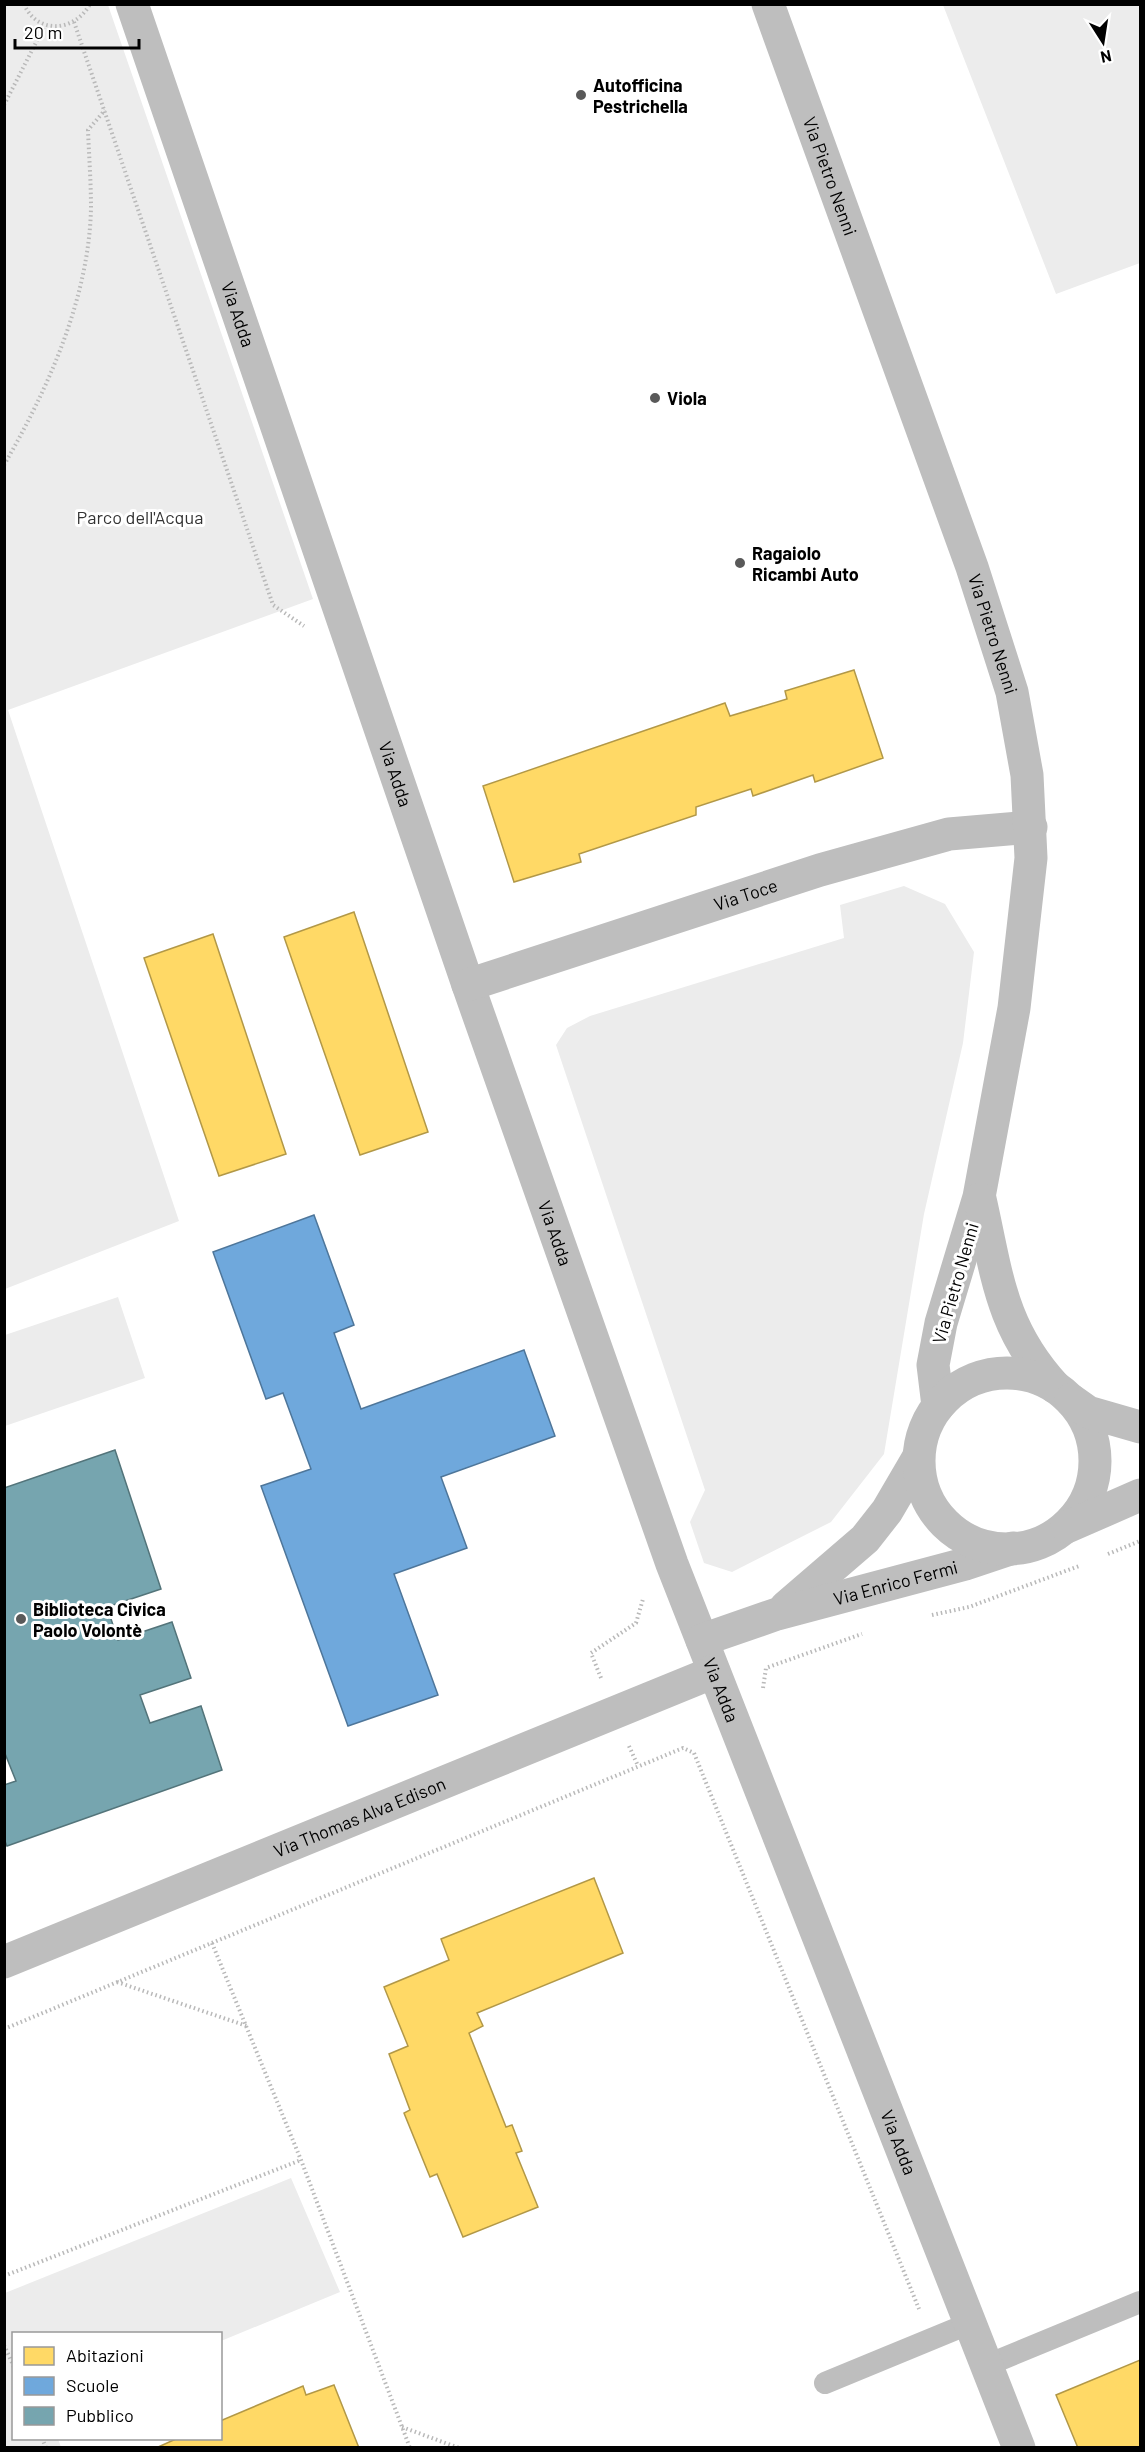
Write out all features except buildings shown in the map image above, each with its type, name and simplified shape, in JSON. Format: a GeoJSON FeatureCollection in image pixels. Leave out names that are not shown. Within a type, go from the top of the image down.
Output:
{"type":"FeatureCollection","features":[{"type":"Feature","properties":{"kind":"street","name":"Via Adda"},"geometry":{"type":"LineString","coordinates":[[132,4],[468,985],[672,1564],[1018,2448]]}},
{"type":"Feature","properties":{"kind":"street","name":"Via Pietro Nenni"},"geometry":{"type":"LineString","coordinates":[[768,4],[972,567],[1012,692],[1024,751],[1031,827],[1028,896],[1015,997],[979,1197],[941,1323],[933,1365],[938,1406]]}},
{"type":"Feature","properties":{"kind":"street","name":"Via Pietro Nenni"},"geometry":{"type":"LineString","coordinates":[[782,4],[803,96]]}},
{"type":"Feature","properties":{"kind":"street","name":"Via Toce"},"geometry":{"type":"LineString","coordinates":[[468,985],[820,870],[949,834],[1031,827]]}},
{"type":"Feature","properties":{"kind":"street","name":"Via Pietro Nenni"},"geometry":{"type":"LineString","coordinates":[[979,1197],[1005,1311],[1028,1354],[1064,1394]]}},
{"type":"Feature","properties":{"kind":"street"},"geometry":{"type":"LineString","coordinates":[[1064,1394],[1090,1431],[1095,1467],[1085,1501],[1062,1528],[1047,1539],[1013,1548],[992,1547],[972,1541],[954,1531],[939,1517],[927,1499],[920,1479],[918,1458],[924,1431],[938,1406],[953,1391],[972,1380],[993,1374],[1014,1373],[1036,1377],[1064,1394],[1100,1417],[1140,1427]]}},
{"type":"Feature","properties":{"kind":"street","name":"Via Enrico Fermi"},"geometry":{"type":"LineString","coordinates":[[777,1614],[833,1569],[865,1539],[886,1512],[918,1458]]}},
{"type":"Feature","properties":{"kind":"street"},"geometry":{"type":"LineString","coordinates":[[1062,1528],[1140,1496]]}},
{"type":"Feature","properties":{"kind":"street","name":"Via Enrico Fermi"},"geometry":{"type":"LineString","coordinates":[[702,1640],[777,1614],[965,1564],[1013,1548]]}},
{"type":"Feature","properties":{"kind":"street","name":"Via Thomas Alva Edison"},"geometry":{"type":"LineString","coordinates":[[4,1962],[714,1672]]}},
{"type":"Feature","properties":{"kind":"lane"},"geometry":{"type":"LineString","coordinates":[[985,2366],[1140,2302]]}},
{"type":"Feature","properties":{"kind":"lane"},"geometry":{"type":"LineString","coordinates":[[825,2382],[931,2337],[969,2324]]}},
{"type":"Feature","properties":{"kind":"path"},"geometry":{"type":"LineString","coordinates":[[24,4],[34,20],[55,27],[74,22],[84,15],[90,4]]}},
{"type":"Feature","properties":{"kind":"path"},"geometry":{"type":"LineString","coordinates":[[74,22],[273,605]]}},
{"type":"Feature","properties":{"kind":"path"},"geometry":{"type":"LineString","coordinates":[[4,105],[45,25]]}},
{"type":"Feature","properties":{"kind":"path"},"geometry":{"type":"LineString","coordinates":[[4,465],[30,422],[69,324],[84,265],[91,210],[88,130],[105,110]]}},
{"type":"Feature","properties":{"kind":"path"},"geometry":{"type":"LineString","coordinates":[[1100,1557],[1140,1541]]}},
{"type":"Feature","properties":{"kind":"path"},"geometry":{"type":"LineString","coordinates":[[924,1616],[969,1607],[1089,1562]]}},
{"type":"Feature","properties":{"kind":"path"},"geometry":{"type":"LineString","coordinates":[[694,1753],[758,1728],[766,1668],[863,1634]]}},
{"type":"Feature","properties":{"kind":"path"},"geometry":{"type":"LineString","coordinates":[[4,2029],[683,1748],[694,1753],[931,2337]]}},
{"type":"Feature","properties":{"kind":"path"},"geometry":{"type":"LineString","coordinates":[[212,1943],[301,2160],[410,2448]]}},
{"type":"Feature","properties":{"kind":"path"},"geometry":{"type":"LineString","coordinates":[[117,1982],[247,2026]]}},
{"type":"Feature","properties":{"kind":"path"},"geometry":{"type":"LineString","coordinates":[[4,2276],[301,2160]]}},
{"type":"Feature","properties":{"kind":"path"},"geometry":{"type":"LineString","coordinates":[[4,2345],[12,2363]]}},
{"type":"Feature","properties":{"kind":"path"},"geometry":{"type":"LineString","coordinates":[[402,2427],[459,2448]]}},
{"type":"Feature","properties":{"kind":"green space","name":"Parco dell'Acqua"},"geometry":{"type":"Polygon","coordinates":[[[5,4],[108,5],[313,599],[8,710],[179,1221],[5,1289],[5,4]]]}},
{"type":"Feature","properties":{"kind":"green space"},"geometry":{"type":"Polygon","coordinates":[[[943,5],[1140,5],[1140,263],[1056,294],[943,5]]]}},
{"type":"Feature","properties":{"kind":"green space"},"geometry":{"type":"Polygon","coordinates":[[[904,886],[945,904],[974,952],[963,1043],[924,1214],[884,1454],[831,1522],[732,1572],[704,1563],[690,1522],[705,1490],[556,1045],[567,1028],[590,1016],[844,938],[840,905],[904,886]]]}},
{"type":"Feature","properties":{"kind":"green space"},"geometry":{"type":"Polygon","coordinates":[[[118,1297],[145,1378],[5,1426],[5,1335],[118,1297]]]}},
{"type":"Feature","properties":{"kind":"green space"},"geometry":{"type":"Polygon","coordinates":[[[291,2178],[340,2292],[222,2341],[222,2332],[12,2332],[12,2440],[58,2440],[61,2447],[5,2447],[5,2293],[291,2178]]]}},
{"type":"Feature","properties":{"kind":"place","name":"Autofficina Pestrichella"},"geometry":{"type":"Point","coordinates":[581,95]}},
{"type":"Feature","properties":{"kind":"place","name":"Viola"},"geometry":{"type":"Point","coordinates":[655,398]}},
{"type":"Feature","properties":{"kind":"place","name":"Ragaiolo Ricambi Auto"},"geometry":{"type":"Point","coordinates":[740,563]}},
{"type":"Feature","properties":{"kind":"place","name":"Biblioteca Civica Paolo Volontè"},"geometry":{"type":"Point","coordinates":[21,1619]}}]}
